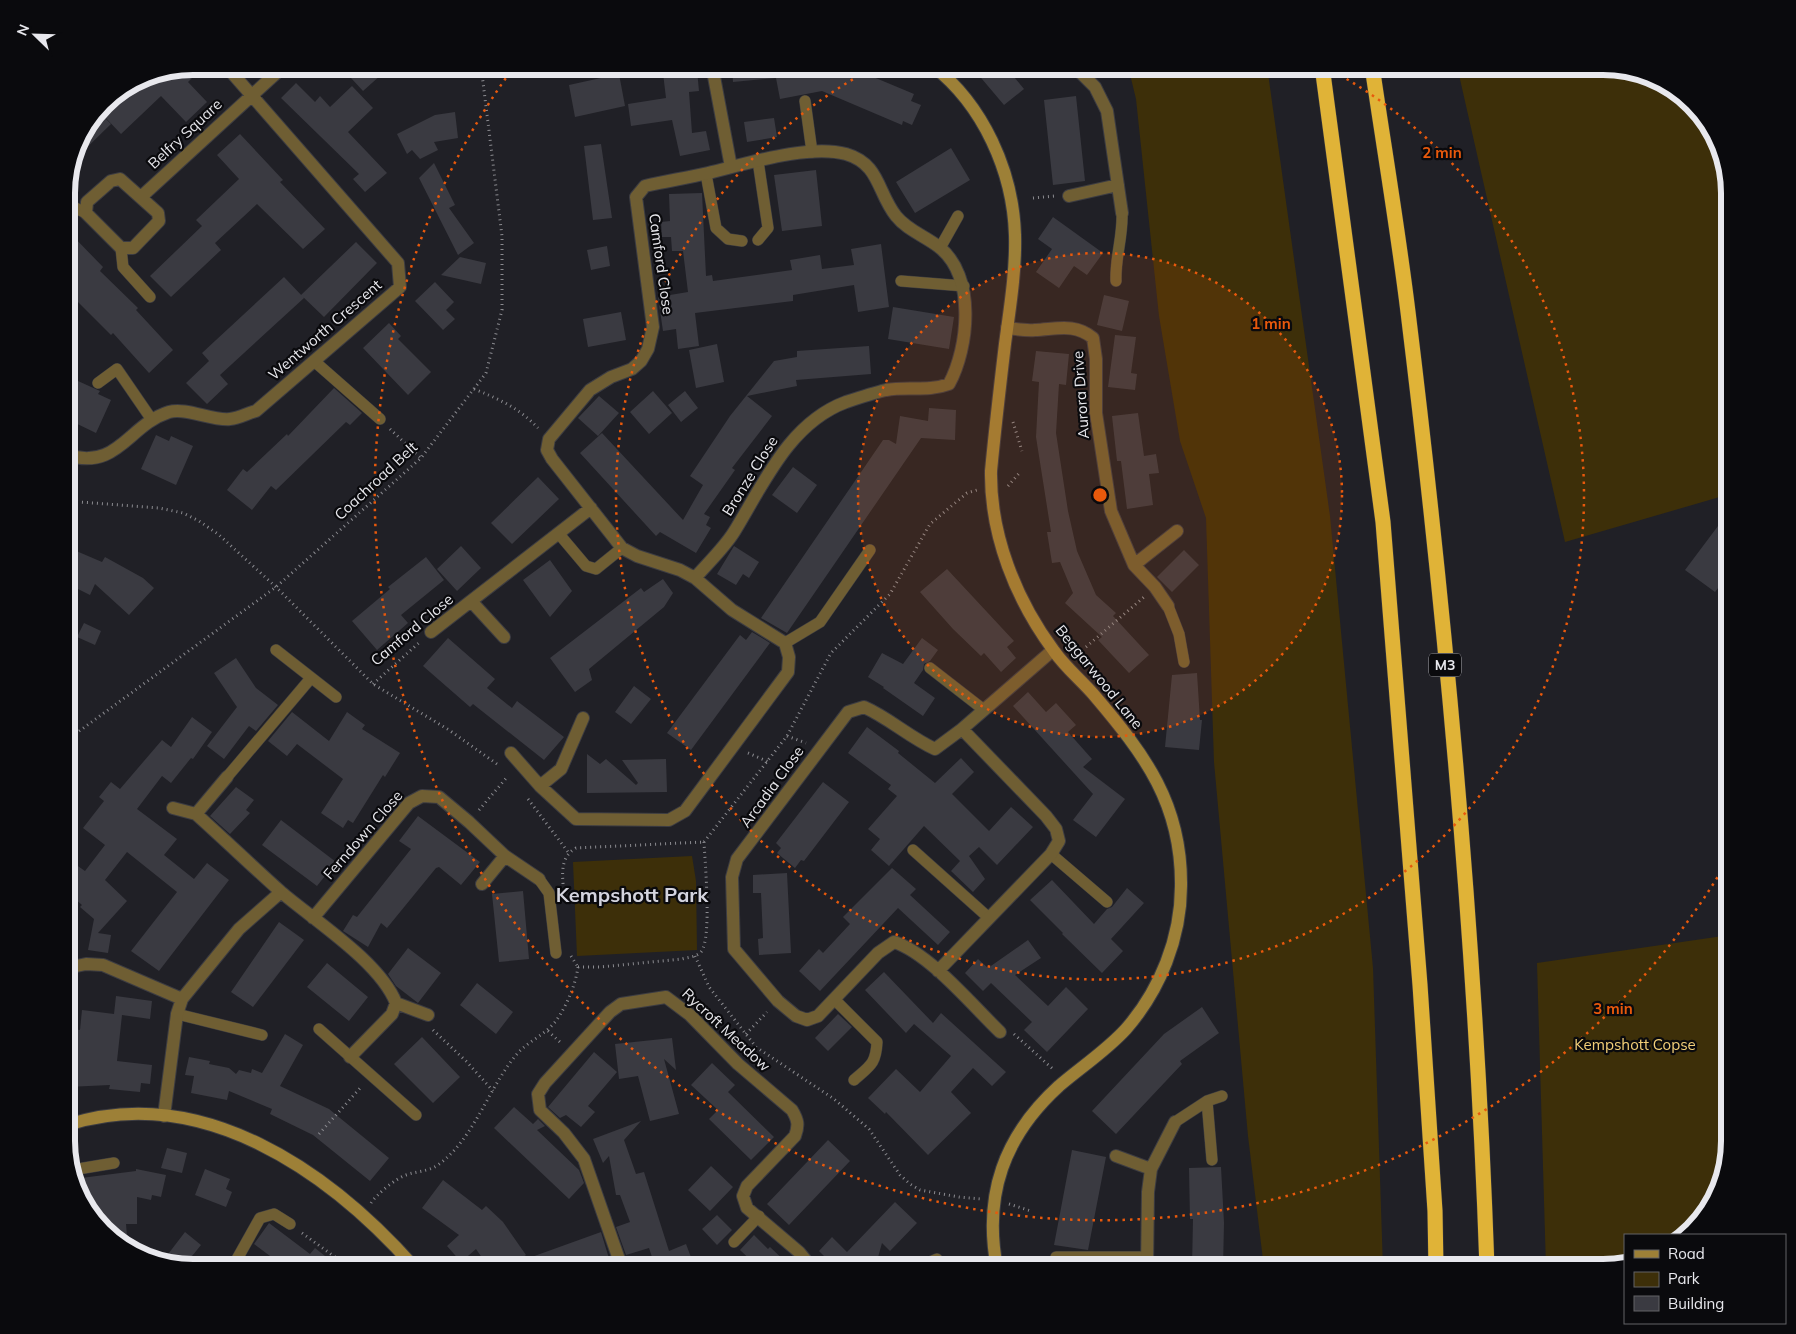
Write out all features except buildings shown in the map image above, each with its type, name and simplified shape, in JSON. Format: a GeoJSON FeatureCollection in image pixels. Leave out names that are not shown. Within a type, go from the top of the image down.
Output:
{"type":"FeatureCollection","features":[{"type":"Feature","properties":{"kind":"highway"},"geometry":{"type":"LineString","coordinates":[[1323,75],[1383,522],[1420,985],[1435,1211],[1436,1259]]}},
{"type":"Feature","properties":{"kind":"highway","name":"M3"},"geometry":{"type":"LineString","coordinates":[[1373,75],[1408,311],[1459,796],[1481,1088],[1487,1259]]}},
{"type":"Feature","properties":{"kind":"street","name":"Wentworth Crescent"},"geometry":{"type":"LineString","coordinates":[[75,458],[99,458],[116,450],[152,420],[170,412],[230,419],[256,411],[400,287],[398,263],[234,75]]}},
{"type":"Feature","properties":{"kind":"street","name":"Belfry Square"},"geometry":{"type":"LineString","coordinates":[[141,197],[274,75]]}},
{"type":"Feature","properties":{"kind":"street"},"geometry":{"type":"LineString","coordinates":[[714,75],[731,167]]}},
{"type":"Feature","properties":{"kind":"street","name":"Beggarwood Lane"},"geometry":{"type":"LineString","coordinates":[[943,75],[956,87],[984,126],[1003,169],[1013,211],[1015,263],[991,472],[993,508],[997,533],[1012,578],[1026,607],[1053,650],[1094,694],[1136,747],[1162,789],[1170,806],[1181,866],[1180,908],[1176,930],[1162,973],[1151,996],[1136,1017],[1106,1048],[1047,1098],[1010,1148],[1002,1168],[994,1199],[992,1236],[996,1259]]}},
{"type":"Feature","properties":{"kind":"street"},"geometry":{"type":"LineString","coordinates":[[1083,75],[1095,86],[1107,111],[1122,213]]}},
{"type":"Feature","properties":{"kind":"street","name":"Bronze Close"},"geometry":{"type":"LineString","coordinates":[[695,578],[733,533],[754,495],[793,439],[817,419],[844,403],[886,390],[935,389],[949,384],[958,367],[966,303],[964,286],[952,262],[940,248],[916,233],[897,217],[884,200],[876,175],[865,163],[846,154],[812,152],[758,160],[731,167]]}},
{"type":"Feature","properties":{"kind":"street","name":"Camford Close"},"geometry":{"type":"LineString","coordinates":[[549,439],[590,390],[611,377],[632,369],[641,361],[648,349],[653,327],[636,197],[645,186],[731,167]]}},
{"type":"Feature","properties":{"kind":"street"},"geometry":{"type":"LineString","coordinates":[[120,179],[158,214],[159,221],[133,248],[121,248],[86,213],[87,202],[111,181],[120,179]]}},
{"type":"Feature","properties":{"kind":"street"},"geometry":{"type":"LineString","coordinates":[[1070,196],[1118,185]]}},
{"type":"Feature","properties":{"kind":"street","name":"Aurora Drive"},"geometry":{"type":"LineString","coordinates":[[1007,328],[1032,330],[1072,327],[1084,331],[1093,338],[1096,359],[1096,413],[1111,511],[1134,565],[1155,587],[1168,606]]}},
{"type":"Feature","properties":{"kind":"street"},"geometry":{"type":"LineString","coordinates":[[511,753],[540,786],[576,819],[669,820],[685,811],[731,746],[788,672],[789,657],[785,643],[732,610],[695,578],[680,570],[637,556],[622,548],[552,459],[547,450],[549,439]]}},
{"type":"Feature","properties":{"kind":"street","name":"Camford Close"},"geometry":{"type":"LineString","coordinates":[[430,632],[591,508]]}},
{"type":"Feature","properties":{"kind":"street"},"geometry":{"type":"LineString","coordinates":[[1134,565],[1177,531]]}},
{"type":"Feature","properties":{"kind":"street","name":"Camford Close"},"geometry":{"type":"LineString","coordinates":[[471,601],[504,637]]}},
{"type":"Feature","properties":{"kind":"street","name":"Arcadia Close"},"geometry":{"type":"LineString","coordinates":[[1000,1032],[915,951],[894,942],[878,953],[818,1016],[808,1020],[796,1016],[778,1001],[734,949],[732,877],[737,859],[848,712],[864,707],[886,718],[917,741],[935,749],[962,729],[1053,650]]}},
{"type":"Feature","properties":{"kind":"street"},"geometry":{"type":"LineString","coordinates":[[540,786],[560,769],[583,718]]}},
{"type":"Feature","properties":{"kind":"street"},"geometry":{"type":"LineString","coordinates":[[938,971],[1051,854],[1059,841],[1056,829],[1046,816],[962,729]]}},
{"type":"Feature","properties":{"kind":"street"},"geometry":{"type":"LineString","coordinates":[[196,814],[227,777]]}},
{"type":"Feature","properties":{"kind":"street","name":"Ferndown Close"},"geometry":{"type":"LineString","coordinates":[[313,918],[409,803],[422,796],[439,797],[505,856],[539,879]]}},
{"type":"Feature","properties":{"kind":"street"},"geometry":{"type":"LineString","coordinates":[[173,808],[196,814],[281,892],[363,959],[392,993],[396,1003],[392,1014],[350,1057]]}},
{"type":"Feature","properties":{"kind":"street"},"geometry":{"type":"LineString","coordinates":[[482,884],[505,856]]}},
{"type":"Feature","properties":{"kind":"street"},"geometry":{"type":"LineString","coordinates":[[164,1116],[177,1014],[182,999],[239,929],[281,892]]}},
{"type":"Feature","properties":{"kind":"street"},"geometry":{"type":"LineString","coordinates":[[75,966],[86,964],[103,965],[182,999]]}},
{"type":"Feature","properties":{"kind":"street","name":"Rycroft Meadow"},"geometry":{"type":"LineString","coordinates":[[619,1259],[584,1158],[564,1133],[540,1110],[538,1094],[545,1083],[610,1012],[621,1004],[666,997],[676,1003],[711,1034],[738,1064],[792,1110],[799,1126],[795,1136],[746,1186],[743,1196],[747,1208],[759,1216],[805,1259]]}},
{"type":"Feature","properties":{"kind":"street"},"geometry":{"type":"LineString","coordinates":[[396,1003],[428,1015]]}},
{"type":"Feature","properties":{"kind":"street"},"geometry":{"type":"LineString","coordinates":[[75,1123],[118,1115],[164,1116],[224,1128],[261,1143],[285,1156],[362,1215],[406,1259]]}},
{"type":"Feature","properties":{"kind":"street"},"geometry":{"type":"LineString","coordinates":[[1146,1259],[1148,1192],[1151,1169],[1175,1122]]}},
{"type":"Feature","properties":{"kind":"street"},"geometry":{"type":"LineString","coordinates":[[1116,1156],[1151,1169]]}},
{"type":"Feature","properties":{"kind":"lane"},"geometry":{"type":"LineString","coordinates":[[805,101],[812,152]]}},
{"type":"Feature","properties":{"kind":"lane"},"geometry":{"type":"LineString","coordinates":[[758,160],[768,228],[758,240]]}},
{"type":"Feature","properties":{"kind":"lane"},"geometry":{"type":"LineString","coordinates":[[706,174],[716,228],[728,239],[742,241]]}},
{"type":"Feature","properties":{"kind":"lane"},"geometry":{"type":"LineString","coordinates":[[75,208],[86,213]]}},
{"type":"Feature","properties":{"kind":"lane"},"geometry":{"type":"LineString","coordinates":[[1116,281],[1115,259],[1121,248],[1123,233],[1122,213]]}},
{"type":"Feature","properties":{"kind":"lane"},"geometry":{"type":"LineString","coordinates":[[940,248],[958,216]]}},
{"type":"Feature","properties":{"kind":"lane"},"geometry":{"type":"LineString","coordinates":[[121,248],[123,267],[150,297]]}},
{"type":"Feature","properties":{"kind":"lane"},"geometry":{"type":"LineString","coordinates":[[901,281],[964,286]]}},
{"type":"Feature","properties":{"kind":"lane"},"geometry":{"type":"LineString","coordinates":[[314,361],[380,419]]}},
{"type":"Feature","properties":{"kind":"lane"},"geometry":{"type":"LineString","coordinates":[[98,383],[117,369],[152,420]]}},
{"type":"Feature","properties":{"kind":"lane"},"geometry":{"type":"LineString","coordinates":[[559,534],[586,566],[591,569],[596,569],[622,548]]}},
{"type":"Feature","properties":{"kind":"lane"},"geometry":{"type":"LineString","coordinates":[[785,643],[820,622],[870,550]]}},
{"type":"Feature","properties":{"kind":"lane"},"geometry":{"type":"LineString","coordinates":[[1168,606],[1179,634],[1184,662]]}},
{"type":"Feature","properties":{"kind":"lane"},"geometry":{"type":"LineString","coordinates":[[276,650],[336,697]]}},
{"type":"Feature","properties":{"kind":"lane"},"geometry":{"type":"LineString","coordinates":[[930,668],[984,710]]}},
{"type":"Feature","properties":{"kind":"lane"},"geometry":{"type":"LineString","coordinates":[[227,777],[311,678]]}},
{"type":"Feature","properties":{"kind":"lane"},"geometry":{"type":"LineString","coordinates":[[913,850],[989,918]]}},
{"type":"Feature","properties":{"kind":"lane"},"geometry":{"type":"LineString","coordinates":[[1051,854],[1106,902]]}},
{"type":"Feature","properties":{"kind":"lane"},"geometry":{"type":"LineString","coordinates":[[539,879],[549,893],[556,952]]}},
{"type":"Feature","properties":{"kind":"lane"},"geometry":{"type":"LineString","coordinates":[[835,1000],[877,1042],[876,1056],[872,1064],[854,1080]]}},
{"type":"Feature","properties":{"kind":"lane"},"geometry":{"type":"LineString","coordinates":[[177,1014],[262,1034]]}},
{"type":"Feature","properties":{"kind":"lane"},"geometry":{"type":"LineString","coordinates":[[319,1029],[416,1115]]}},
{"type":"Feature","properties":{"kind":"lane"},"geometry":{"type":"LineString","coordinates":[[1175,1122],[1207,1101],[1222,1096]]}},
{"type":"Feature","properties":{"kind":"lane"},"geometry":{"type":"LineString","coordinates":[[1207,1101],[1212,1160]]}},
{"type":"Feature","properties":{"kind":"lane"},"geometry":{"type":"LineString","coordinates":[[78,1169],[114,1162]]}},
{"type":"Feature","properties":{"kind":"lane"},"geometry":{"type":"LineString","coordinates":[[237,1259],[260,1218],[274,1214],[290,1224]]}},
{"type":"Feature","properties":{"kind":"lane"},"geometry":{"type":"LineString","coordinates":[[734,1242],[759,1216]]}},
{"type":"Feature","properties":{"kind":"lane"},"geometry":{"type":"LineString","coordinates":[[1056,1258],[1078,1259]]}},
{"type":"Feature","properties":{"kind":"path","name":"Coachroad Belt"},"geometry":{"type":"LineString","coordinates":[[75,733],[276,587],[421,458],[486,373],[502,310],[502,236],[482,75]]}},
{"type":"Feature","properties":{"kind":"path"},"geometry":{"type":"LineString","coordinates":[[473,389],[503,400],[523,412],[549,439]]}},
{"type":"Feature","properties":{"kind":"path"},"geometry":{"type":"LineString","coordinates":[[380,419],[421,458]]}},
{"type":"Feature","properties":{"kind":"path"},"geometry":{"type":"LineString","coordinates":[[1009,486],[1021,471]]}},
{"type":"Feature","properties":{"kind":"path"},"geometry":{"type":"LineString","coordinates":[[375,1198],[405,1175],[425,1172],[438,1164],[460,1143],[519,1052],[548,1031],[562,1013],[576,980],[578,967],[600,968],[695,956],[702,951],[707,934],[704,842],[769,762],[787,736],[831,653],[890,594],[930,524],[967,493],[976,490]]}},
{"type":"Feature","properties":{"kind":"path"},"geometry":{"type":"LineString","coordinates":[[75,502],[159,508],[182,513],[218,534],[276,587],[373,684],[449,730],[496,763],[513,782]]}},
{"type":"Feature","properties":{"kind":"path"},"geometry":{"type":"LineString","coordinates":[[1086,647],[1155,587]]}},
{"type":"Feature","properties":{"kind":"path","name":"Camford Close"},"geometry":{"type":"LineString","coordinates":[[373,684],[430,632]]}},
{"type":"Feature","properties":{"kind":"path"},"geometry":{"type":"LineString","coordinates":[[731,746],[769,762]]}},
{"type":"Feature","properties":{"kind":"path"},"geometry":{"type":"LineString","coordinates":[[469,822],[508,776]]}},
{"type":"Feature","properties":{"kind":"path"},"geometry":{"type":"LineString","coordinates":[[523,794],[568,852],[576,848],[704,842]]}},
{"type":"Feature","properties":{"kind":"path"},"geometry":{"type":"LineString","coordinates":[[695,956],[709,987],[756,1047],[834,1099],[869,1130],[900,1175],[910,1184],[920,1190],[960,1197],[980,1198]]}},
{"type":"Feature","properties":{"kind":"path"},"geometry":{"type":"LineString","coordinates":[[746,1034],[778,1001]]}},
{"type":"Feature","properties":{"kind":"path"},"geometry":{"type":"LineString","coordinates":[[428,1015],[426,1024],[467,1062],[493,1091]]}},
{"type":"Feature","properties":{"kind":"path"},"geometry":{"type":"LineString","coordinates":[[1000,1032],[1011,1030],[1054,1071]]}},
{"type":"Feature","properties":{"kind":"path"},"geometry":{"type":"LineString","coordinates":[[319,1134],[370,1076]]}},
{"type":"Feature","properties":{"kind":"path"},"geometry":{"type":"LineString","coordinates":[[290,1224],[339,1259]]}},
{"type":"Feature","properties":{"kind":"green space"},"geometry":{"type":"Polygon","coordinates":[[[1130,75],[1268,75],[1330,516],[1373,968],[1383,1259],[1263,1259],[1248,1136],[1214,762],[1206,518],[1180,441],[1159,316],[1136,99],[1130,75]]]}},
{"type":"Feature","properties":{"kind":"green space"},"geometry":{"type":"Polygon","coordinates":[[[1459,75],[1610,75],[1641,81],[1675,99],[1697,121],[1709,141],[1719,170],[1721,186],[1721,497],[1565,542],[1459,75]]]}},
{"type":"Feature","properties":{"kind":"green space"},"geometry":{"type":"Polygon","coordinates":[[[692,856],[696,881],[697,950],[577,956],[573,862],[692,856]]]}},
{"type":"Feature","properties":{"kind":"green space","name":"Kempshott Copse"},"geometry":{"type":"Polygon","coordinates":[[[1721,936],[1721,1148],[1715,1179],[1697,1213],[1676,1234],[1624,1234],[1624,1257],[1603,1259],[1546,1259],[1537,963],[1721,936]]]}},
{"type":"Feature","properties":{"kind":"district","name":"Kempshott Park"},"geometry":{"type":"Point","coordinates":[632,895]}}]}
